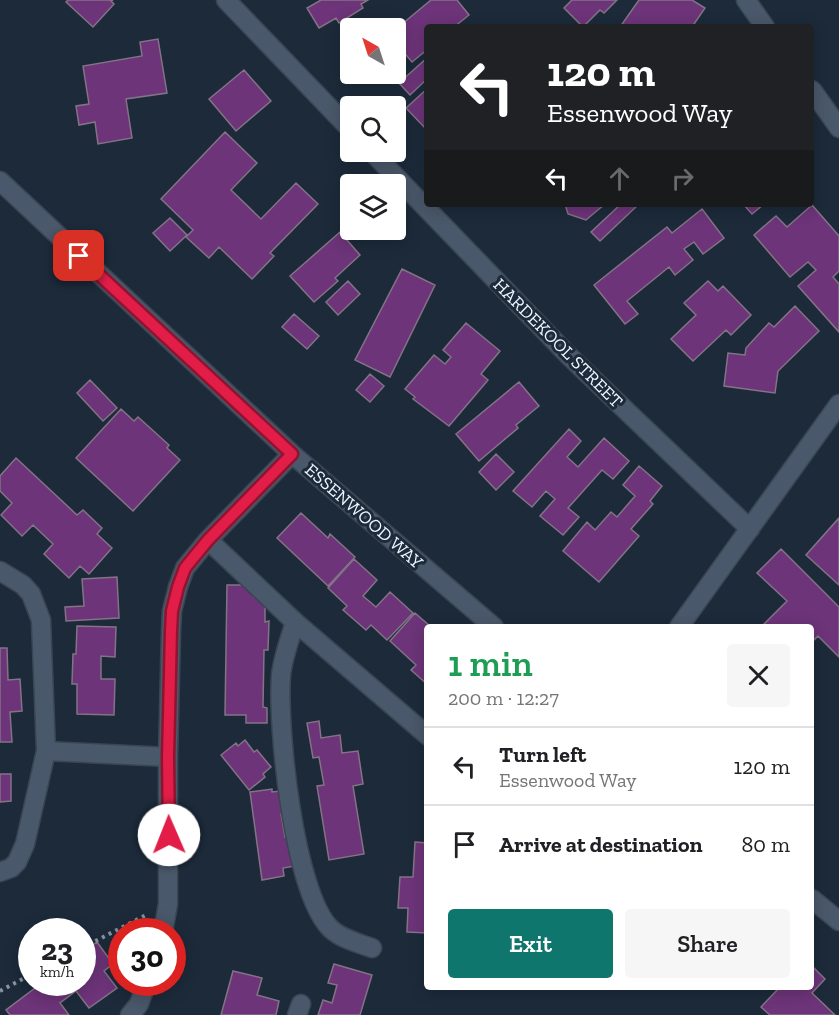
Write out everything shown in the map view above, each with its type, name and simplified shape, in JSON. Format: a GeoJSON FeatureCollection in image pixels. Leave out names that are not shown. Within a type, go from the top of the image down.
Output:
{"type":"FeatureCollection","features":[{"type":"Feature","properties":{"kind":"street"},"geometry":{"type":"LineString","coordinates":[[226,0],[340,119]]}},
{"type":"Feature","properties":{"kind":"street"},"geometry":{"type":"LineString","coordinates":[[746,0],[763,24]]}},
{"type":"Feature","properties":{"kind":"street"},"geometry":{"type":"LineString","coordinates":[[814,93],[839,128]]}},
{"type":"Feature","properties":{"kind":"street","name":"HARDEKOOL STREET"},"geometry":{"type":"LineString","coordinates":[[382,162],[424,206]]}},
{"type":"Feature","properties":{"kind":"street","name":"ESSENWOOD WAY"},"geometry":{"type":"LineString","coordinates":[[0,181],[292,454],[490,624]]}},
{"type":"Feature","properties":{"kind":"street","name":"HARDEKOOL STREET"},"geometry":{"type":"LineString","coordinates":[[425,207],[569,356],[750,529]]}},
{"type":"Feature","properties":{"kind":"street"},"geometry":{"type":"LineString","coordinates":[[681,624],[839,404]]}},
{"type":"Feature","properties":{"kind":"street"},"geometry":{"type":"LineString","coordinates":[[166,918],[168,904],[168,757],[172,611],[178,587],[185,568],[208,540],[292,454]]}},
{"type":"Feature","properties":{"kind":"street"},"geometry":{"type":"LineString","coordinates":[[208,540],[295,622],[424,733]]}},
{"type":"Feature","properties":{"kind":"street"},"geometry":{"type":"LineString","coordinates":[[0,571],[23,585],[31,594],[41,620],[46,751],[25,844],[11,868],[0,872]]}},
{"type":"Feature","properties":{"kind":"street"},"geometry":{"type":"LineString","coordinates":[[295,622],[282,672],[279,711],[284,765],[302,865],[311,898],[331,929],[346,939],[372,948]]}},
{"type":"Feature","properties":{"kind":"street"},"geometry":{"type":"LineString","coordinates":[[46,751],[168,757]]}},
{"type":"Feature","properties":{"kind":"street"},"geometry":{"type":"LineString","coordinates":[[814,901],[839,921]]}},
{"type":"Feature","properties":{"kind":"street"},"geometry":{"type":"LineString","coordinates":[[129,1015],[139,1004],[142,996]]}},
{"type":"Feature","properties":{"kind":"path"},"geometry":{"type":"LineString","coordinates":[[96,941],[168,904]]}},
{"type":"Feature","properties":{"kind":"path"},"geometry":{"type":"LineString","coordinates":[[0,991],[18,981]]}},
{"type":"Feature","properties":{"kind":"building"},"geometry":{"type":"Polygon","coordinates":[[[68,0],[113,0],[111,1],[114,4],[93,27],[66,2],[68,0]]]}},
{"type":"Feature","properties":{"kind":"building"},"geometry":{"type":"Polygon","coordinates":[[[321,0],[368,0],[361,4],[363,8],[347,18],[340,18],[339,23],[336,18],[319,28],[307,8],[321,0]]]}},
{"type":"Feature","properties":{"kind":"building"},"geometry":{"type":"Polygon","coordinates":[[[431,0],[457,0],[469,15],[458,24],[424,24],[424,52],[412,62],[406,55],[406,21],[431,0]]]}},
{"type":"Feature","properties":{"kind":"building"},"geometry":{"type":"Polygon","coordinates":[[[572,0],[617,0],[604,13],[600,10],[586,24],[580,24],[564,8],[572,0]]]}},
{"type":"Feature","properties":{"kind":"building"},"geometry":{"type":"Polygon","coordinates":[[[639,0],[692,0],[705,8],[694,24],[622,24],[639,0]]]}},
{"type":"Feature","properties":{"kind":"building"},"geometry":{"type":"Polygon","coordinates":[[[158,39],[167,93],[126,99],[132,138],[98,144],[95,122],[79,125],[76,106],[89,104],[83,66],[142,56],[140,42],[158,39]]]}},
{"type":"Feature","properties":{"kind":"building"},"geometry":{"type":"Polygon","coordinates":[[[424,61],[424,82],[410,95],[400,84],[406,84],[406,77],[424,61]]]}},
{"type":"Feature","properties":{"kind":"building"},"geometry":{"type":"Polygon","coordinates":[[[244,70],[271,101],[236,131],[209,99],[244,70]]]}},
{"type":"Feature","properties":{"kind":"building"},"geometry":{"type":"Polygon","coordinates":[[[424,92],[424,127],[406,108],[424,92]]]}},
{"type":"Feature","properties":{"kind":"building"},"geometry":{"type":"Polygon","coordinates":[[[225,132],[257,163],[231,190],[261,219],[296,183],[318,204],[270,253],[274,256],[252,279],[219,247],[209,258],[186,237],[193,230],[161,199],[225,132]]]}},
{"type":"Feature","properties":{"kind":"building"},"geometry":{"type":"Polygon","coordinates":[[[566,207],[601,207],[586,220],[568,214],[566,207]]]}},
{"type":"Feature","properties":{"kind":"building"},"geometry":{"type":"Polygon","coordinates":[[[618,207],[636,207],[600,241],[591,232],[618,207]]]}},
{"type":"Feature","properties":{"kind":"building"},"geometry":{"type":"Polygon","coordinates":[[[746,207],[760,207],[752,214],[746,207]]]}},
{"type":"Feature","properties":{"kind":"building"},"geometry":{"type":"Polygon","coordinates":[[[810,207],[814,207],[839,236],[839,271],[833,277],[839,284],[839,332],[798,286],[816,270],[808,262],[790,277],[754,235],[776,216],[787,227],[810,207]]]}},
{"type":"Feature","properties":{"kind":"building"},"geometry":{"type":"Polygon","coordinates":[[[702,209],[724,238],[703,254],[694,242],[684,249],[693,260],[675,275],[669,267],[627,301],[638,314],[625,324],[594,285],[667,227],[672,233],[702,209]]]}},
{"type":"Feature","properties":{"kind":"building"},"geometry":{"type":"Polygon","coordinates":[[[170,218],[187,235],[170,251],[153,233],[170,218]]]}},
{"type":"Feature","properties":{"kind":"building"},"geometry":{"type":"Polygon","coordinates":[[[340,232],[340,240],[347,240],[360,255],[335,278],[338,281],[314,302],[290,276],[340,232]]]}},
{"type":"Feature","properties":{"kind":"building"},"geometry":{"type":"Polygon","coordinates":[[[402,269],[435,285],[390,377],[355,360],[402,269]]]}},
{"type":"Feature","properties":{"kind":"building"},"geometry":{"type":"Polygon","coordinates":[[[348,281],[360,294],[338,315],[326,302],[348,281]]]}},
{"type":"Feature","properties":{"kind":"building"},"geometry":{"type":"Polygon","coordinates":[[[708,281],[718,291],[723,286],[751,315],[731,335],[726,330],[693,361],[671,339],[696,315],[684,303],[708,281]]]}},
{"type":"Feature","properties":{"kind":"building"},"geometry":{"type":"Polygon","coordinates":[[[795,306],[819,331],[778,371],[775,393],[724,386],[728,353],[745,355],[746,348],[769,323],[774,327],[795,306]]]}},
{"type":"Feature","properties":{"kind":"building"},"geometry":{"type":"Polygon","coordinates":[[[294,314],[319,336],[307,349],[282,327],[294,314]]]}},
{"type":"Feature","properties":{"kind":"building"},"geometry":{"type":"Polygon","coordinates":[[[466,323],[500,351],[481,374],[488,380],[449,426],[413,399],[415,397],[405,389],[434,355],[445,364],[451,357],[443,350],[466,323]]]}},
{"type":"Feature","properties":{"kind":"building"},"geometry":{"type":"Polygon","coordinates":[[[370,374],[384,386],[370,402],[356,390],[370,374]]]}},
{"type":"Feature","properties":{"kind":"building"},"geometry":{"type":"Polygon","coordinates":[[[90,380],[117,408],[103,421],[77,393],[90,380]]]}},
{"type":"Feature","properties":{"kind":"building"},"geometry":{"type":"Polygon","coordinates":[[[519,382],[539,406],[516,425],[518,428],[479,461],[456,434],[519,382]]]}},
{"type":"Feature","properties":{"kind":"building"},"geometry":{"type":"Polygon","coordinates":[[[121,409],[134,421],[138,417],[169,445],[167,448],[180,460],[133,511],[76,458],[121,409]]]}},
{"type":"Feature","properties":{"kind":"building"},"geometry":{"type":"Polygon","coordinates":[[[569,429],[581,441],[567,457],[578,467],[604,438],[629,461],[613,479],[602,470],[568,508],[579,517],[563,535],[540,516],[555,499],[546,491],[532,507],[513,491],[569,429]]]}},
{"type":"Feature","properties":{"kind":"building"},"geometry":{"type":"Polygon","coordinates":[[[496,454],[514,472],[496,490],[479,472],[496,454]]]}},
{"type":"Feature","properties":{"kind":"building"},"geometry":{"type":"Polygon","coordinates":[[[16,458],[77,515],[83,510],[102,528],[97,534],[112,548],[89,574],[80,566],[69,578],[44,554],[53,544],[33,525],[22,536],[1,515],[12,503],[0,491],[0,476],[16,458]]]}},
{"type":"Feature","properties":{"kind":"building"},"geometry":{"type":"Polygon","coordinates":[[[639,466],[662,486],[650,501],[653,504],[631,529],[639,536],[599,582],[563,551],[587,522],[595,530],[611,512],[617,517],[635,496],[623,485],[639,466]]]}},
{"type":"Feature","properties":{"kind":"building"},"geometry":{"type":"Polygon","coordinates":[[[301,513],[328,538],[330,534],[355,557],[328,586],[277,538],[301,513]]]}},
{"type":"Feature","properties":{"kind":"building"},"geometry":{"type":"Polygon","coordinates":[[[839,518],[839,585],[806,555],[839,518]]]}},
{"type":"Feature","properties":{"kind":"building"},"geometry":{"type":"Polygon","coordinates":[[[781,549],[839,607],[839,657],[818,636],[814,640],[814,624],[764,624],[787,601],[757,573],[781,549]]]}},
{"type":"Feature","properties":{"kind":"building"},"geometry":{"type":"Polygon","coordinates":[[[354,559],[377,580],[363,596],[376,607],[390,592],[413,613],[387,640],[371,625],[366,630],[343,610],[347,606],[328,588],[354,559]]]}},
{"type":"Feature","properties":{"kind":"building"},"geometry":{"type":"Polygon","coordinates":[[[117,577],[119,618],[66,621],[65,607],[84,606],[82,579],[117,577]]]}},
{"type":"Feature","properties":{"kind":"building"},"geometry":{"type":"Polygon","coordinates":[[[227,585],[254,585],[254,597],[265,598],[265,622],[269,621],[268,650],[264,650],[263,707],[267,708],[267,723],[246,723],[246,715],[225,715],[227,585]]]}},
{"type":"Feature","properties":{"kind":"building"},"geometry":{"type":"Polygon","coordinates":[[[415,613],[428,624],[424,624],[424,681],[411,670],[416,665],[390,641],[415,613]]]}},
{"type":"Feature","properties":{"kind":"building"},"geometry":{"type":"Polygon","coordinates":[[[77,626],[116,627],[115,657],[101,656],[101,679],[115,679],[114,715],[77,714],[77,684],[72,684],[77,626]]]}},
{"type":"Feature","properties":{"kind":"building"},"geometry":{"type":"Polygon","coordinates":[[[0,648],[7,648],[8,680],[20,679],[22,711],[10,712],[12,742],[0,742],[0,648]]]}},
{"type":"Feature","properties":{"kind":"building"},"geometry":{"type":"Polygon","coordinates":[[[319,721],[321,738],[340,735],[342,753],[358,751],[363,784],[353,786],[364,854],[329,860],[317,786],[324,785],[319,757],[313,758],[307,723],[319,721]]]}},
{"type":"Feature","properties":{"kind":"building"},"geometry":{"type":"Polygon","coordinates":[[[245,740],[254,752],[257,750],[271,767],[263,774],[265,777],[249,790],[221,755],[236,743],[238,746],[245,740]]]}},
{"type":"Feature","properties":{"kind":"building"},"geometry":{"type":"Polygon","coordinates":[[[0,774],[11,774],[11,801],[0,802],[0,774]]]}},
{"type":"Feature","properties":{"kind":"building"},"geometry":{"type":"Polygon","coordinates":[[[272,789],[272,792],[281,791],[285,813],[281,814],[285,837],[290,836],[295,866],[283,868],[284,876],[262,880],[250,792],[272,789]]]}},
{"type":"Feature","properties":{"kind":"building"},"geometry":{"type":"Polygon","coordinates":[[[415,842],[424,843],[424,933],[407,932],[408,908],[398,908],[400,877],[413,877],[415,842]]]}},
{"type":"Feature","properties":{"kind":"building"},"geometry":{"type":"Polygon","coordinates":[[[96,943],[108,957],[108,968],[104,971],[108,976],[108,994],[89,1008],[80,996],[96,996],[96,943]]]}},
{"type":"Feature","properties":{"kind":"building"},"geometry":{"type":"Polygon","coordinates":[[[334,964],[372,975],[360,1015],[318,1015],[323,1000],[332,1003],[337,985],[328,983],[334,964]]]}},
{"type":"Feature","properties":{"kind":"building"},"geometry":{"type":"Polygon","coordinates":[[[814,968],[825,979],[812,993],[835,1015],[770,1015],[761,1007],[777,990],[814,990],[814,968]]]}},
{"type":"Feature","properties":{"kind":"building"},"geometry":{"type":"Polygon","coordinates":[[[233,971],[262,978],[257,995],[279,1001],[276,1015],[221,1015],[233,971]]]}},
{"type":"Feature","properties":{"kind":"building"},"geometry":{"type":"Polygon","coordinates":[[[24,996],[69,996],[60,1003],[69,1015],[10,1015],[6,1010],[24,996]]]}},
{"type":"Feature","properties":{"kind":"route"},"geometry":{"type":"LineString","coordinates":[[79,256],[292,454],[208,540],[185,568],[178,587],[172,611],[171,631],[169,835]]}}]}
